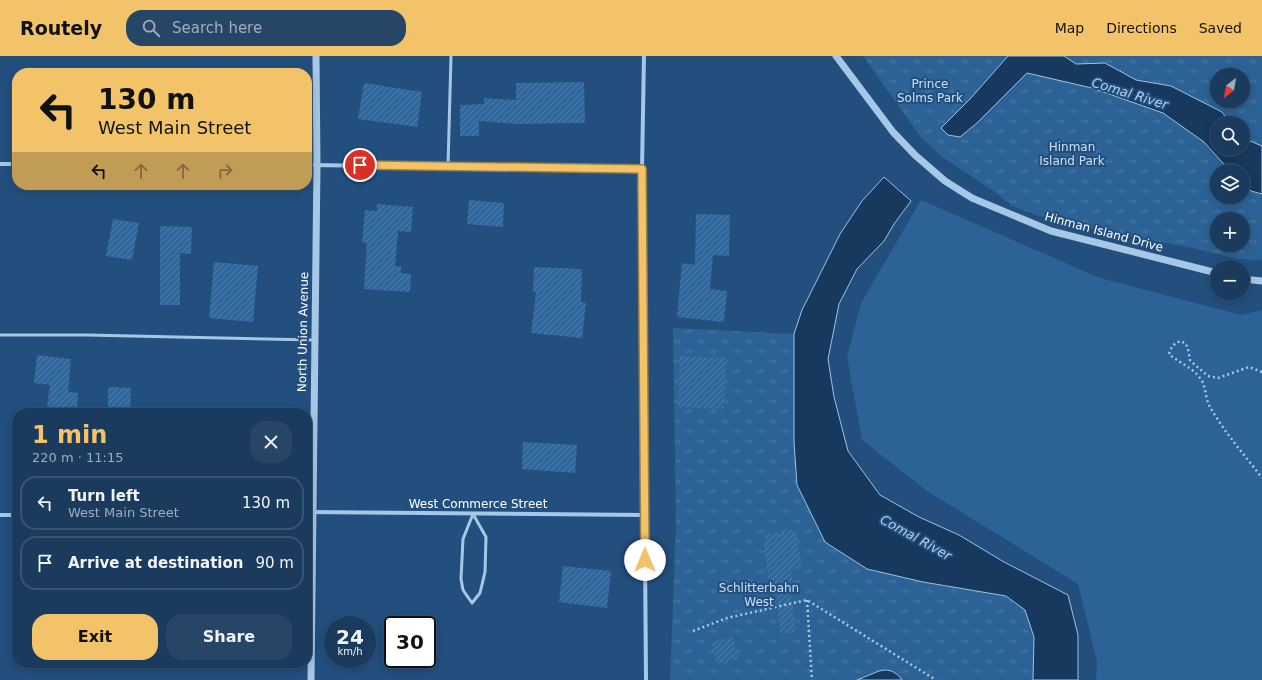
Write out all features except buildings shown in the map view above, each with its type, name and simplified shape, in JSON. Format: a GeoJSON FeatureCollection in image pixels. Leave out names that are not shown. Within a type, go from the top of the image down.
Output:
{"type":"FeatureCollection","features":[{"type":"Feature","properties":{"kind":"street","name":"North Union Avenue"},"geometry":{"type":"LineString","coordinates":[[312,409],[317,165],[316,56]]}},
{"type":"Feature","properties":{"kind":"street"},"geometry":{"type":"LineString","coordinates":[[644,56],[642,169],[646,680]]}},
{"type":"Feature","properties":{"kind":"street","name":"Hinman Island Drive"},"geometry":{"type":"LineString","coordinates":[[836,56],[893,132],[915,155],[945,181],[972,198],[1051,231],[1210,271]]}},
{"type":"Feature","properties":{"kind":"street"},"geometry":{"type":"LineString","coordinates":[[0,164],[12,164]]}},
{"type":"Feature","properties":{"kind":"street"},"geometry":{"type":"LineString","coordinates":[[312,165],[642,169]]}},
{"type":"Feature","properties":{"kind":"street"},"geometry":{"type":"LineString","coordinates":[[1250,280],[1262,281]]}},
{"type":"Feature","properties":{"kind":"street","name":"West Commerce Street"},"geometry":{"type":"LineString","coordinates":[[312,512],[644,515]]}},
{"type":"Feature","properties":{"kind":"street"},"geometry":{"type":"LineString","coordinates":[[0,515],[12,515]]}},
{"type":"Feature","properties":{"kind":"street","name":"North Union Avenue"},"geometry":{"type":"LineString","coordinates":[[311,668],[311,680]]}},
{"type":"Feature","properties":{"kind":"lane"},"geometry":{"type":"LineString","coordinates":[[448,166],[451,56]]}},
{"type":"Feature","properties":{"kind":"lane"},"geometry":{"type":"LineString","coordinates":[[0,335],[95,335],[314,340]]}},
{"type":"Feature","properties":{"kind":"lane"},"geometry":{"type":"LineString","coordinates":[[473,514],[486,538],[485,572],[480,593],[472,603],[463,590],[461,579],[463,539],[473,514]]}},
{"type":"Feature","properties":{"kind":"path"},"geometry":{"type":"LineString","coordinates":[[1261,370],[1249,367],[1218,378],[1208,376],[1190,360],[1186,344],[1181,341],[1177,342],[1171,347],[1169,354],[1177,361],[1189,367],[1202,379],[1209,404],[1231,438],[1262,478]]}},
{"type":"Feature","properties":{"kind":"path"},"geometry":{"type":"LineString","coordinates":[[807,600],[812,680]]}},
{"type":"Feature","properties":{"kind":"path"},"geometry":{"type":"LineString","coordinates":[[693,631],[727,618],[807,600],[936,680]]}},
{"type":"Feature","properties":{"kind":"green space","name":"Hinman Island Park"},"geometry":{"type":"Polygon","coordinates":[[[863,56],[1008,56],[971,98],[941,128],[948,135],[960,137],[977,123],[1026,72],[1092,88],[1163,113],[1204,142],[1210,149],[1210,156],[1217,156],[1224,164],[1210,164],[1210,204],[1250,204],[1250,190],[1262,194],[1262,260],[1238,259],[1188,247],[1071,225],[1039,216],[1012,206],[995,192],[941,156],[920,136],[863,56]]]}},
{"type":"Feature","properties":{"kind":"green space"},"geometry":{"type":"Polygon","coordinates":[[[1064,56],[1262,56],[1262,146],[1250,141],[1250,116],[1225,116],[1222,112],[1214,108],[1250,108],[1250,68],[1210,68],[1210,106],[1171,86],[1136,80],[1105,63],[1076,64],[1064,56]]]}},
{"type":"Feature","properties":{"kind":"green space"},"geometry":{"type":"Polygon","coordinates":[[[921,200],[1100,278],[1241,315],[1262,310],[1262,680],[1096,680],[1097,662],[1078,584],[927,491],[862,440],[847,357],[861,303],[921,200]]]}},
{"type":"Feature","properties":{"kind":"green space","name":"Schlitterbahn West"},"geometry":{"type":"Polygon","coordinates":[[[673,328],[794,334],[794,442],[867,569],[923,582],[1006,596],[1025,610],[1034,637],[1033,680],[670,680],[676,526],[673,328]]]}},
{"type":"Feature","properties":{"kind":"water","name":"Comal River"},"geometry":{"type":"Polygon","coordinates":[[[1008,56],[1064,56],[1076,64],[1105,63],[1136,80],[1171,86],[1210,106],[1210,108],[1214,108],[1222,112],[1225,116],[1210,116],[1210,149],[1204,142],[1163,113],[1092,88],[1027,73],[977,123],[960,137],[948,135],[941,128],[971,98],[1008,56]]]}},
{"type":"Feature","properties":{"kind":"water"},"geometry":{"type":"Polygon","coordinates":[[[1250,141],[1262,146],[1262,194],[1250,190],[1250,164],[1224,164],[1217,156],[1250,156],[1250,141]]]}},
{"type":"Feature","properties":{"kind":"water","name":"Comal River"},"geometry":{"type":"Polygon","coordinates":[[[884,177],[911,201],[894,224],[884,241],[857,269],[839,304],[828,359],[834,397],[848,451],[880,495],[919,517],[959,535],[1004,562],[1068,595],[1078,635],[1078,680],[1033,680],[1034,637],[1025,610],[1006,596],[923,582],[867,569],[825,542],[797,485],[794,442],[794,334],[802,310],[840,234],[862,201],[884,177]]]}},
{"type":"Feature","properties":{"kind":"water"},"geometry":{"type":"Polygon","coordinates":[[[885,670],[895,673],[902,680],[857,680],[879,671],[885,670]]]}},
{"type":"Feature","properties":{"kind":"route"},"geometry":{"type":"LineString","coordinates":[[360,165],[642,169],[645,560]]}},
{"type":"Feature","properties":{"kind":"park label","name":"Prince Solms Park"},"geometry":{"type":"Point","coordinates":[930,91]}}]}
